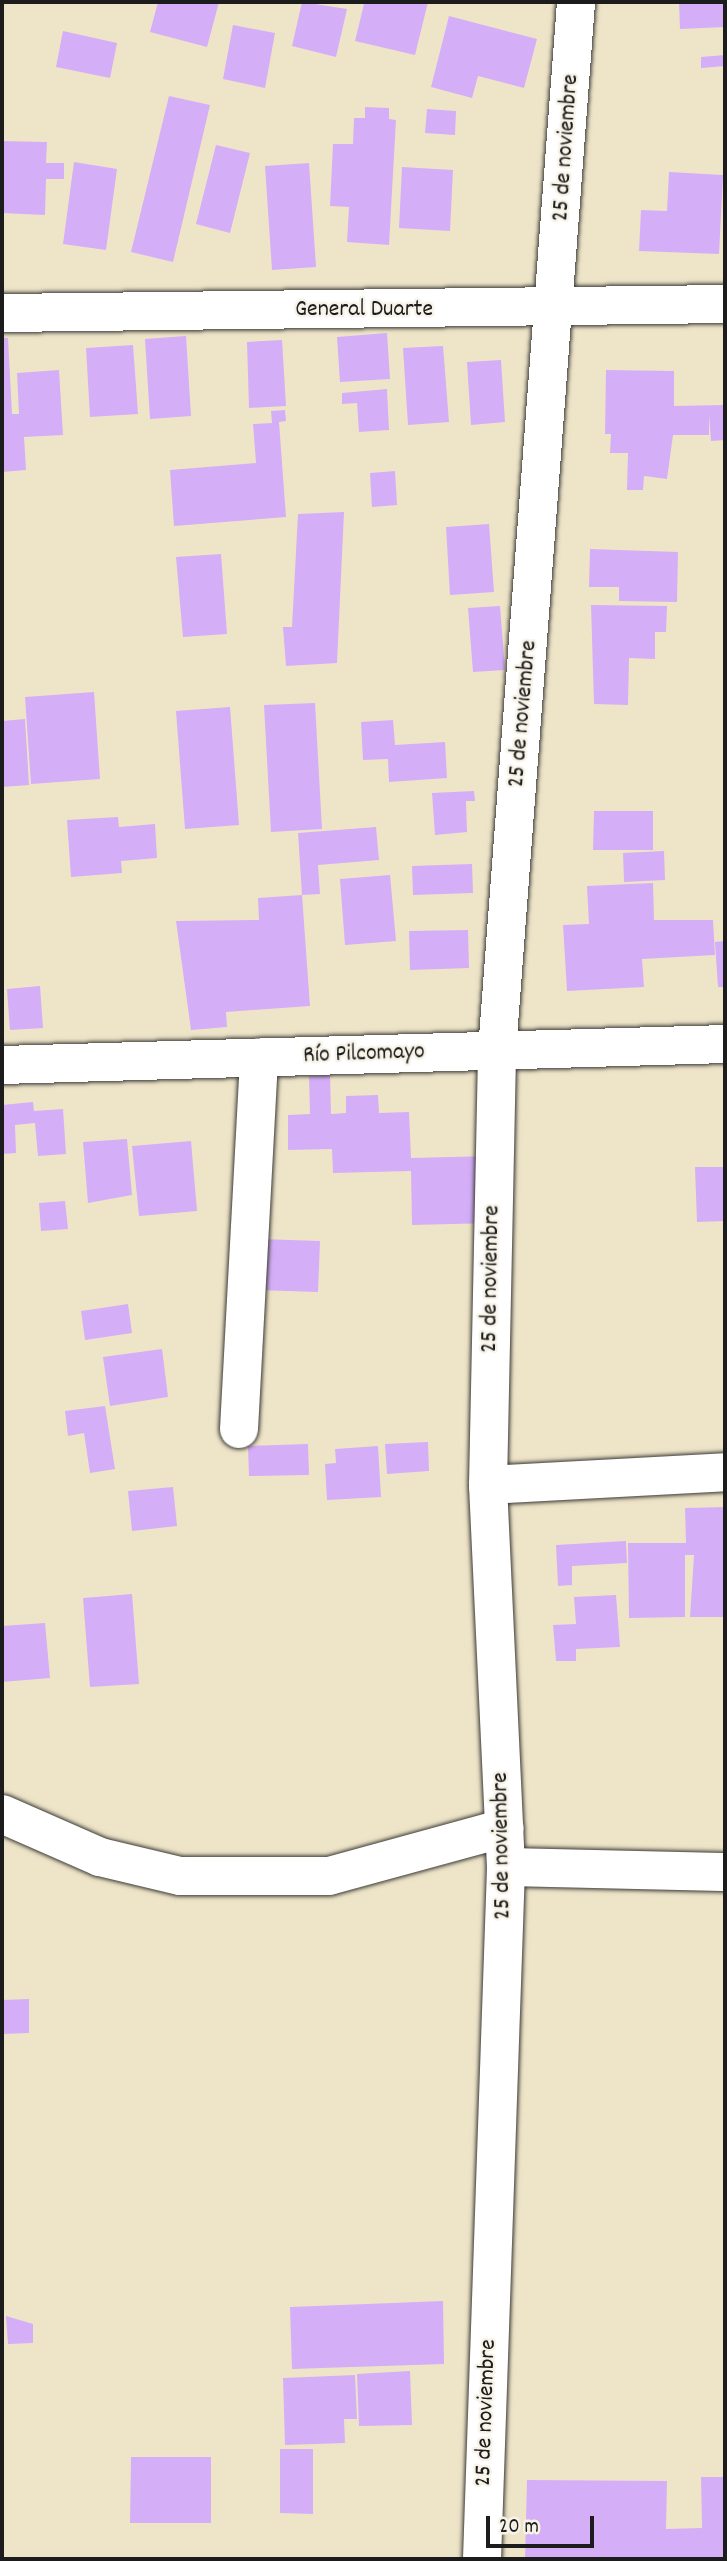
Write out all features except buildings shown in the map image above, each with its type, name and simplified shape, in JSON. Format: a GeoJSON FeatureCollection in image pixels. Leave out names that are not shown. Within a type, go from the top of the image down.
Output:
{"type":"FeatureCollection","features":[{"type":"Feature","properties":{"kind":"street","name":"25 de noviembre"},"geometry":{"type":"LineString","coordinates":[[482,2559],[506,1867],[488,1485],[498,1051],[557,309],[576,2]]}},
{"type":"Feature","properties":{"kind":"street","name":"General Duarte"},"geometry":{"type":"LineString","coordinates":[[2,313],[557,309],[725,304]]}},
{"type":"Feature","properties":{"kind":"street","name":"Río Pilcomayo"},"geometry":{"type":"LineString","coordinates":[[2,1065],[725,1044]]}},
{"type":"Feature","properties":{"kind":"street"},"geometry":{"type":"LineString","coordinates":[[239,1429],[259,1058]]}},
{"type":"Feature","properties":{"kind":"street"},"geometry":{"type":"LineString","coordinates":[[488,1485],[725,1472]]}},
{"type":"Feature","properties":{"kind":"street"},"geometry":{"type":"LineString","coordinates":[[2,1814],[100,1857],[180,1876],[330,1876],[505,1828]]}},
{"type":"Feature","properties":{"kind":"street"},"geometry":{"type":"LineString","coordinates":[[506,1867],[725,1872]]}}]}
